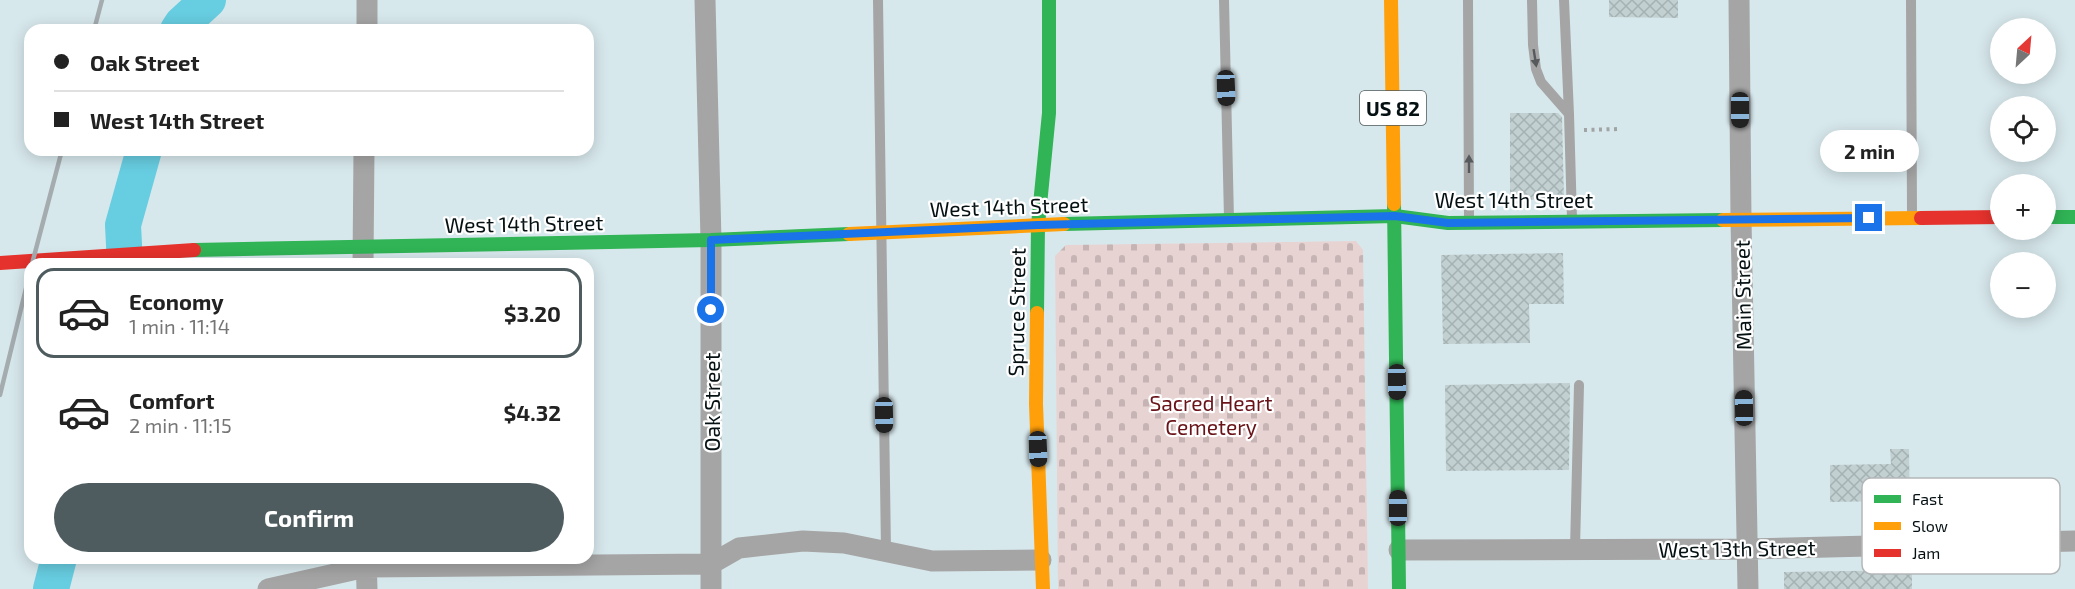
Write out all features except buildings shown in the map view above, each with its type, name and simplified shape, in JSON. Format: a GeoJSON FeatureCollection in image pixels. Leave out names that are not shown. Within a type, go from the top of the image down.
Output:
{"type":"FeatureCollection","features":[{"type":"Feature","properties":{"kind":"street"},"geometry":{"type":"LineString","coordinates":[[367,24],[368,0]]}},
{"type":"Feature","properties":{"kind":"street","name":"Oak Street"},"geometry":{"type":"LineString","coordinates":[[705,0],[711,240],[711,589]]}},
{"type":"Feature","properties":{"kind":"street","name":"Spruce Street"},"geometry":{"type":"LineString","coordinates":[[1042,589],[1036,404],[1038,225],[1049,122],[1050,0]]}},
{"type":"Feature","properties":{"kind":"street","name":"US 82"},"geometry":{"type":"LineString","coordinates":[[1391,0],[1399,589]]}},
{"type":"Feature","properties":{"kind":"street","name":"Main Street"},"geometry":{"type":"LineString","coordinates":[[1739,0],[1748,589]]}},
{"type":"Feature","properties":{"kind":"street"},"geometry":{"type":"LineString","coordinates":[[362,255],[364,156]]}},
{"type":"Feature","properties":{"kind":"street","name":"West 14th Street"},"geometry":{"type":"LineString","coordinates":[[66,258],[170,252],[362,255],[1038,225],[1395,216],[1448,223],[1990,217]]}},
{"type":"Feature","properties":{"kind":"street"},"geometry":{"type":"LineString","coordinates":[[2056,217],[2075,217]]}},
{"type":"Feature","properties":{"kind":"street","name":"West 14th Street"},"geometry":{"type":"LineString","coordinates":[[0,263],[24,261]]}},
{"type":"Feature","properties":{"kind":"street"},"geometry":{"type":"LineString","coordinates":[[594,563],[711,564],[739,548],[803,541],[844,543],[932,561],[1041,560]]}},
{"type":"Feature","properties":{"kind":"street","name":"West 13th Street"},"geometry":{"type":"LineString","coordinates":[[2060,541],[2075,541]]}},
{"type":"Feature","properties":{"kind":"street","name":"West 13th Street"},"geometry":{"type":"LineString","coordinates":[[1399,550],[1748,549],[1862,546]]}},
{"type":"Feature","properties":{"kind":"street"},"geometry":{"type":"LineString","coordinates":[[268,589],[359,564]]}},
{"type":"Feature","properties":{"kind":"street"},"geometry":{"type":"LineString","coordinates":[[366,564],[367,589]]}},
{"type":"Feature","properties":{"kind":"lane"},"geometry":{"type":"LineString","coordinates":[[878,0],[886,551]]}},
{"type":"Feature","properties":{"kind":"lane"},"geometry":{"type":"LineString","coordinates":[[1224,0],[1229,220]]}},
{"type":"Feature","properties":{"kind":"lane"},"geometry":{"type":"LineString","coordinates":[[1468,0],[1470,223]]}},
{"type":"Feature","properties":{"kind":"lane"},"geometry":{"type":"LineString","coordinates":[[1532,0],[1536,69],[1541,82],[1569,114]]}},
{"type":"Feature","properties":{"kind":"lane"},"geometry":{"type":"LineString","coordinates":[[1564,0],[1572,221]]}},
{"type":"Feature","properties":{"kind":"lane"},"geometry":{"type":"LineString","coordinates":[[1911,0],[1912,218]]}},
{"type":"Feature","properties":{"kind":"lane"},"geometry":{"type":"LineString","coordinates":[[1575,549],[1579,385]]}},
{"type":"Feature","properties":{"kind":"path"},"geometry":{"type":"LineString","coordinates":[[1570,130],[1619,129]]}},
{"type":"Feature","properties":{"kind":"green space","name":"Sacred Heart Cemetery"},"geometry":{"type":"Polygon","coordinates":[[[1356,241],[1363,250],[1368,589],[1058,589],[1055,256],[1066,245],[1356,241]]]}},
{"type":"Feature","properties":{"kind":"waterway"},"geometry":{"type":"LineString","coordinates":[[182,24],[208,0]]}},
{"type":"Feature","properties":{"kind":"waterway"},"geometry":{"type":"LineString","coordinates":[[125,258],[123,225],[142,156]]}},
{"type":"Feature","properties":{"kind":"waterway"},"geometry":{"type":"LineString","coordinates":[[51,589],[57,564]]}},
{"type":"Feature","properties":{"kind":"railway"},"geometry":{"type":"LineString","coordinates":[[96,24],[102,0]]}},
{"type":"Feature","properties":{"kind":"railway"},"geometry":{"type":"LineString","coordinates":[[34,258],[60,156]]}},
{"type":"Feature","properties":{"kind":"railway"},"geometry":{"type":"LineString","coordinates":[[0,395],[24,297]]}},
{"type":"Feature","properties":{"kind":"traffic: fast"},"geometry":{"type":"LineString","coordinates":[[1037,313],[1038,225],[1049,113],[1049,0]]}},
{"type":"Feature","properties":{"kind":"traffic: fast"},"geometry":{"type":"LineString","coordinates":[[1394,204],[1399,589]]}},
{"type":"Feature","properties":{"kind":"traffic: fast"},"geometry":{"type":"LineString","coordinates":[[1064,224],[1395,216],[1448,223],[1723,220]]}},
{"type":"Feature","properties":{"kind":"traffic: fast"},"geometry":{"type":"LineString","coordinates":[[2056,217],[2075,217]]}},
{"type":"Feature","properties":{"kind":"traffic: fast"},"geometry":{"type":"LineString","coordinates":[[194,250],[711,240],[849,234]]}},
{"type":"Feature","properties":{"kind":"traffic: slow"},"geometry":{"type":"LineString","coordinates":[[1391,0],[1394,204]]}},
{"type":"Feature","properties":{"kind":"traffic: slow"},"geometry":{"type":"LineString","coordinates":[[1723,220],[1921,218]]}},
{"type":"Feature","properties":{"kind":"traffic: slow"},"geometry":{"type":"LineString","coordinates":[[849,234],[1064,224]]}},
{"type":"Feature","properties":{"kind":"traffic: slow"},"geometry":{"type":"LineString","coordinates":[[1037,313],[1036,404],[1043,589]]}},
{"type":"Feature","properties":{"kind":"traffic: jam"},"geometry":{"type":"LineString","coordinates":[[1921,218],[1990,217]]}},
{"type":"Feature","properties":{"kind":"traffic: jam"},"geometry":{"type":"LineString","coordinates":[[75,258],[194,250]]}},
{"type":"Feature","properties":{"kind":"traffic: jam"},"geometry":{"type":"LineString","coordinates":[[0,263],[24,261]]}},
{"type":"Feature","properties":{"kind":"route"},"geometry":{"type":"LineString","coordinates":[[711,310],[711,240],[1038,225],[1395,216],[1448,223],[1869,218]]}}]}
